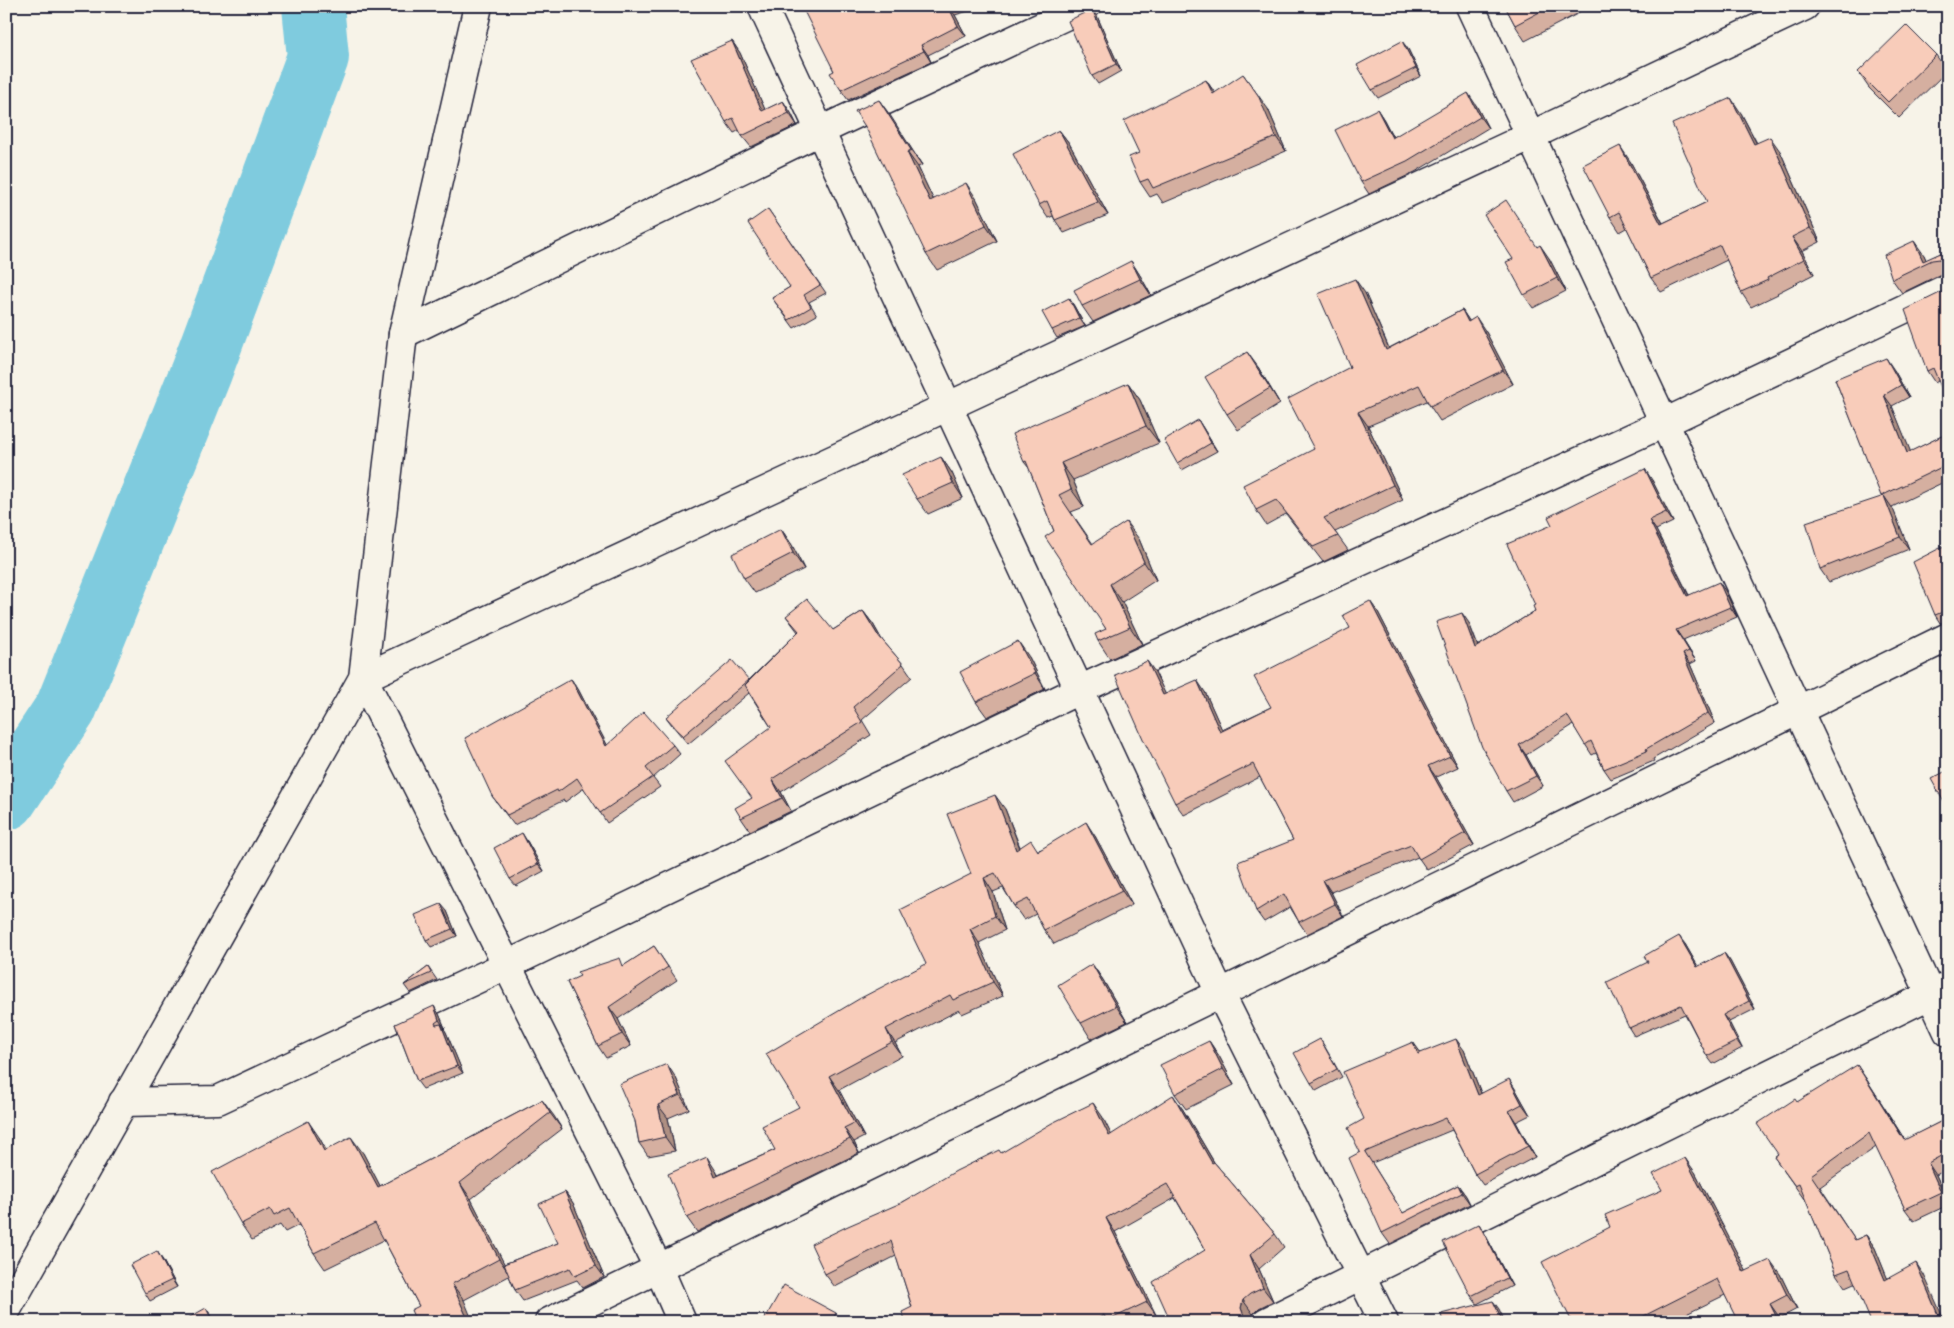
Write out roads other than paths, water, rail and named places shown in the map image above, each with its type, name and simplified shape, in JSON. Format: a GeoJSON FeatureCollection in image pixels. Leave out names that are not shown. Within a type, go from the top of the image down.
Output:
{"type":"FeatureCollection","features":[{"type":"Feature","properties":{"kind":"street"},"geometry":{"type":"LineString","coordinates":[[6,1311],[363,678],[402,334],[478,6]]}},
{"type":"Feature","properties":{"kind":"street"},"geometry":{"type":"LineString","coordinates":[[762,6],[1220,994],[1384,1322]]}},
{"type":"Feature","properties":{"kind":"street"},"geometry":{"type":"LineString","coordinates":[[402,334],[820,131],[1086,6]]}},
{"type":"Feature","properties":{"kind":"street"},"geometry":{"type":"LineString","coordinates":[[1470,6],[1798,710],[1939,990],[1948,1032]]}},
{"type":"Feature","properties":{"kind":"street"},"geometry":{"type":"LineString","coordinates":[[363,678],[1530,136],[1804,6]]}},
{"type":"Feature","properties":{"kind":"street"},"geometry":{"type":"LineString","coordinates":[[123,1102],[218,1100],[507,965],[1079,690],[1664,424],[1948,288]]}},
{"type":"Feature","properties":{"kind":"street"},"geometry":{"type":"LineString","coordinates":[[549,1322],[1948,637]]}},
{"type":"Feature","properties":{"kind":"street"},"geometry":{"type":"LineString","coordinates":[[363,678],[659,1269],[682,1322]]}},
{"type":"Feature","properties":{"kind":"street"},"geometry":{"type":"LineString","coordinates":[[1266,1322],[1939,990]]}},
{"type":"Feature","properties":{"kind":"waterway"},"geometry":{"type":"LineString","coordinates":[[6,799],[66,708],[201,372],[318,57],[313,6]]}}]}
